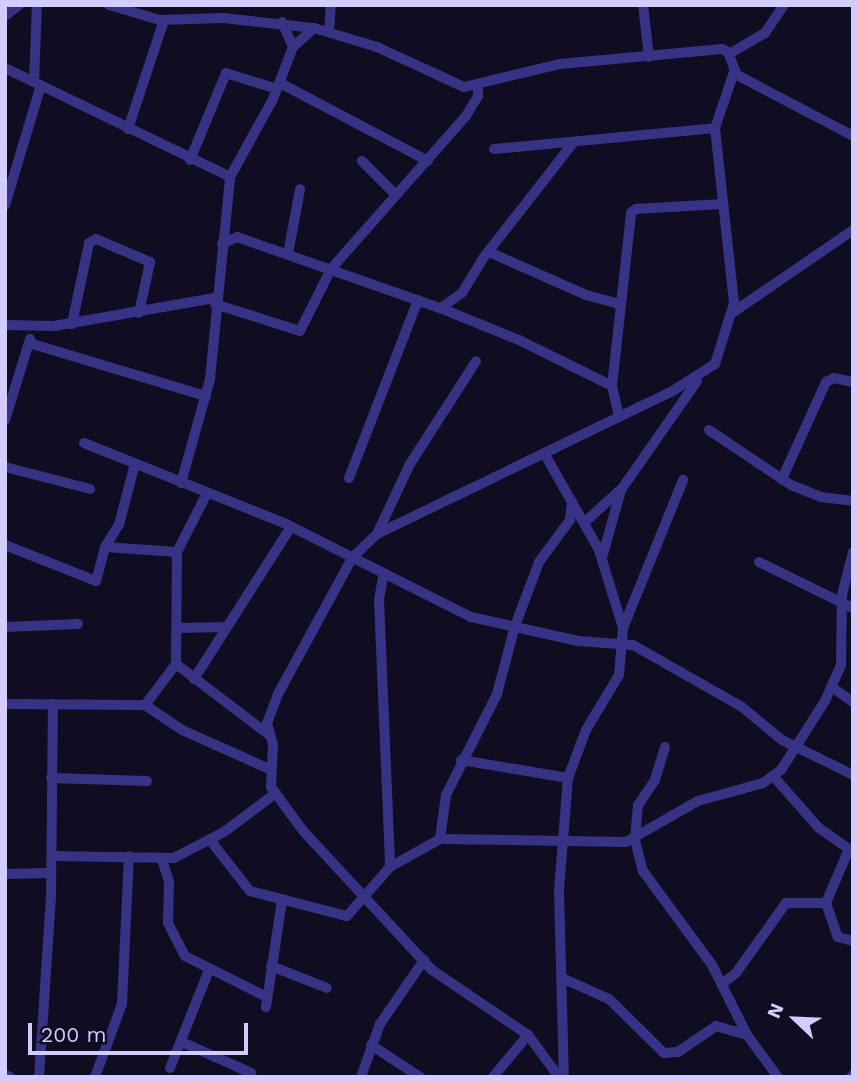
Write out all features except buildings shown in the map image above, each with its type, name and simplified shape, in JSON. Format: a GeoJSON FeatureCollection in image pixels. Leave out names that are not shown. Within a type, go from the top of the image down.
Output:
{"type":"FeatureCollection","features":[{"type":"Feature","properties":{"kind":"street"},"geometry":{"type":"LineString","coordinates":[[5,16],[19,5]]}},
{"type":"Feature","properties":{"kind":"street"},"geometry":{"type":"LineString","coordinates":[[5,205],[37,83],[37,5]]}},
{"type":"Feature","properties":{"kind":"street"},"geometry":{"type":"LineString","coordinates":[[109,5],[164,20],[282,22],[314,28],[377,47],[464,87],[560,64],[719,49],[729,54],[734,72],[715,128],[732,313],[715,364],[700,376],[377,534],[352,558],[278,694],[268,734]]}},
{"type":"Feature","properties":{"kind":"street"},"geometry":{"type":"LineString","coordinates":[[330,32],[331,5]]}},
{"type":"Feature","properties":{"kind":"street"},"geometry":{"type":"LineString","coordinates":[[643,5],[649,57]]}},
{"type":"Feature","properties":{"kind":"street"},"geometry":{"type":"LineString","coordinates":[[729,54],[765,33],[784,5]]}},
{"type":"Feature","properties":{"kind":"street"},"geometry":{"type":"LineString","coordinates":[[128,130],[164,20]]}},
{"type":"Feature","properties":{"kind":"street"},"geometry":{"type":"LineString","coordinates":[[282,22],[293,47]]}},
{"type":"Feature","properties":{"kind":"street"},"geometry":{"type":"LineString","coordinates":[[181,483],[206,396],[230,177],[279,86],[293,47],[314,28]]}},
{"type":"Feature","properties":{"kind":"street"},"geometry":{"type":"LineString","coordinates":[[5,68],[128,130],[230,177]]}},
{"type":"Feature","properties":{"kind":"street"},"geometry":{"type":"LineString","coordinates":[[734,72],[853,136]]}},
{"type":"Feature","properties":{"kind":"street"},"geometry":{"type":"LineString","coordinates":[[190,160],[226,73],[279,86],[428,161]]}},
{"type":"Feature","properties":{"kind":"street"},"geometry":{"type":"LineString","coordinates":[[5,325],[33,328],[72,324],[215,301],[300,331],[331,269],[395,194],[428,161],[475,103],[478,85]]}},
{"type":"Feature","properties":{"kind":"street"},"geometry":{"type":"LineString","coordinates":[[494,149],[540,141],[574,142],[715,128]]}},
{"type":"Feature","properties":{"kind":"street"},"geometry":{"type":"LineString","coordinates":[[441,308],[462,293],[489,251],[574,142]]}},
{"type":"Feature","properties":{"kind":"street"},"geometry":{"type":"LineString","coordinates":[[362,161],[395,194]]}},
{"type":"Feature","properties":{"kind":"street"},"geometry":{"type":"LineString","coordinates":[[288,254],[300,189]]}},
{"type":"Feature","properties":{"kind":"street"},"geometry":{"type":"LineString","coordinates":[[619,416],[612,386],[633,210],[722,204]]}},
{"type":"Feature","properties":{"kind":"street"},"geometry":{"type":"LineString","coordinates":[[732,313],[853,230]]}},
{"type":"Feature","properties":{"kind":"street"},"geometry":{"type":"LineString","coordinates":[[222,244],[237,237],[441,308],[519,340],[612,386]]}},
{"type":"Feature","properties":{"kind":"street"},"geometry":{"type":"LineString","coordinates":[[72,324],[92,240],[150,262],[139,313]]}},
{"type":"Feature","properties":{"kind":"street"},"geometry":{"type":"LineString","coordinates":[[489,251],[586,295],[620,304]]}},
{"type":"Feature","properties":{"kind":"street"},"geometry":{"type":"LineString","coordinates":[[349,478],[418,300]]}},
{"type":"Feature","properties":{"kind":"street"},"geometry":{"type":"LineString","coordinates":[[5,420],[33,328]]}},
{"type":"Feature","properties":{"kind":"street"},"geometry":{"type":"LineString","coordinates":[[29,343],[206,396]]}},
{"type":"Feature","properties":{"kind":"street"},"geometry":{"type":"LineString","coordinates":[[377,534],[410,464],[476,361]]}},
{"type":"Feature","properties":{"kind":"street"},"geometry":{"type":"LineString","coordinates":[[569,520],[584,520],[621,490],[700,376]]}},
{"type":"Feature","properties":{"kind":"street"},"geometry":{"type":"LineString","coordinates":[[782,479],[826,382],[834,378],[853,382]]}},
{"type":"Feature","properties":{"kind":"street"},"geometry":{"type":"LineString","coordinates":[[709,430],[782,479],[821,497],[853,501]]}},
{"type":"Feature","properties":{"kind":"street"},"geometry":{"type":"LineString","coordinates":[[84,443],[291,527],[383,577],[471,617],[578,640],[621,642],[742,708],[768,732],[853,775]]}},
{"type":"Feature","properties":{"kind":"street"},"geometry":{"type":"LineString","coordinates":[[544,453],[584,520],[602,558],[623,628]]}},
{"type":"Feature","properties":{"kind":"street"},"geometry":{"type":"LineString","coordinates":[[5,545],[96,581],[105,547],[119,525],[135,463]]}},
{"type":"Feature","properties":{"kind":"street"},"geometry":{"type":"LineString","coordinates":[[5,467],[90,488]]}},
{"type":"Feature","properties":{"kind":"street"},"geometry":{"type":"LineString","coordinates":[[561,1077],[564,979],[561,843],[568,778],[586,730],[619,675],[623,628],[682,480]]}},
{"type":"Feature","properties":{"kind":"street"},"geometry":{"type":"LineString","coordinates":[[602,558],[621,490]]}},
{"type":"Feature","properties":{"kind":"street"},"geometry":{"type":"LineString","coordinates":[[145,705],[176,664],[177,552],[207,493]]}},
{"type":"Feature","properties":{"kind":"street"},"geometry":{"type":"LineString","coordinates":[[440,839],[443,803],[461,760],[497,694],[514,626],[542,555],[569,520],[572,501]]}},
{"type":"Feature","properties":{"kind":"street"},"geometry":{"type":"LineString","coordinates":[[194,679],[291,527]]}},
{"type":"Feature","properties":{"kind":"street"},"geometry":{"type":"LineString","coordinates":[[105,547],[177,552]]}},
{"type":"Feature","properties":{"kind":"street"},"geometry":{"type":"LineString","coordinates":[[210,840],[244,888],[338,917],[352,915],[390,867],[440,839],[561,843],[635,840],[698,801],[774,777],[832,687],[844,650],[841,602],[853,552]]}},
{"type":"Feature","properties":{"kind":"street"},"geometry":{"type":"LineString","coordinates":[[759,562],[853,608]]}},
{"type":"Feature","properties":{"kind":"street"},"geometry":{"type":"LineString","coordinates":[[383,577],[379,600],[390,867]]}},
{"type":"Feature","properties":{"kind":"street"},"geometry":{"type":"LineString","coordinates":[[5,627],[78,624]]}},
{"type":"Feature","properties":{"kind":"street"},"geometry":{"type":"LineString","coordinates":[[178,628],[226,626]]}},
{"type":"Feature","properties":{"kind":"street"},"geometry":{"type":"LineString","coordinates":[[176,664],[268,734],[273,745],[268,778],[312,842],[357,885],[439,976],[528,1035],[561,1077]]}},
{"type":"Feature","properties":{"kind":"street"},"geometry":{"type":"LineString","coordinates":[[832,687],[853,702]]}},
{"type":"Feature","properties":{"kind":"street"},"geometry":{"type":"LineString","coordinates":[[5,704],[145,705],[182,730],[269,769]]}},
{"type":"Feature","properties":{"kind":"street"},"geometry":{"type":"LineString","coordinates":[[39,1077],[52,856],[53,704]]}},
{"type":"Feature","properties":{"kind":"street"},"geometry":{"type":"LineString","coordinates":[[665,747],[655,780],[639,801],[635,840],[646,877],[689,930],[722,984],[747,1035],[778,1077]]}},
{"type":"Feature","properties":{"kind":"street"},"geometry":{"type":"LineString","coordinates":[[461,760],[540,777],[568,778]]}},
{"type":"Feature","properties":{"kind":"street"},"geometry":{"type":"LineString","coordinates":[[774,777],[819,828],[849,849],[826,903],[838,937],[853,941]]}},
{"type":"Feature","properties":{"kind":"street"},"geometry":{"type":"LineString","coordinates":[[51,778],[147,781]]}},
{"type":"Feature","properties":{"kind":"street"},"geometry":{"type":"LineString","coordinates":[[52,856],[129,856],[162,860],[210,840],[276,793]]}},
{"type":"Feature","properties":{"kind":"street"},"geometry":{"type":"LineString","coordinates":[[95,1077],[122,1004],[129,856]]}},
{"type":"Feature","properties":{"kind":"street"},"geometry":{"type":"LineString","coordinates":[[162,860],[169,882],[168,923],[185,956],[267,1002],[282,900]]}},
{"type":"Feature","properties":{"kind":"street"},"geometry":{"type":"LineString","coordinates":[[5,874],[51,873]]}},
{"type":"Feature","properties":{"kind":"street"},"geometry":{"type":"LineString","coordinates":[[357,885],[375,883]]}},
{"type":"Feature","properties":{"kind":"street"},"geometry":{"type":"LineString","coordinates":[[722,984],[786,902],[826,903]]}},
{"type":"Feature","properties":{"kind":"street"},"geometry":{"type":"LineString","coordinates":[[361,1077],[380,1024],[424,960]]}},
{"type":"Feature","properties":{"kind":"street"},"geometry":{"type":"LineString","coordinates":[[271,966],[327,988]]}},
{"type":"Feature","properties":{"kind":"street"},"geometry":{"type":"LineString","coordinates":[[170,1068],[209,970]]}},
{"type":"Feature","properties":{"kind":"street"},"geometry":{"type":"LineString","coordinates":[[564,979],[609,999],[664,1053],[678,1052],[706,1028],[716,1026],[747,1035]]}},
{"type":"Feature","properties":{"kind":"street"},"geometry":{"type":"LineString","coordinates":[[493,1077],[528,1035]]}},
{"type":"Feature","properties":{"kind":"street"},"geometry":{"type":"LineString","coordinates":[[181,1042],[251,1073]]}},
{"type":"Feature","properties":{"kind":"street"},"geometry":{"type":"LineString","coordinates":[[371,1045],[420,1077]]}},
{"type":"Feature","properties":{"kind":"street"},"geometry":{"type":"LineString","coordinates":[[5,1075],[10,1077]]}}]}
